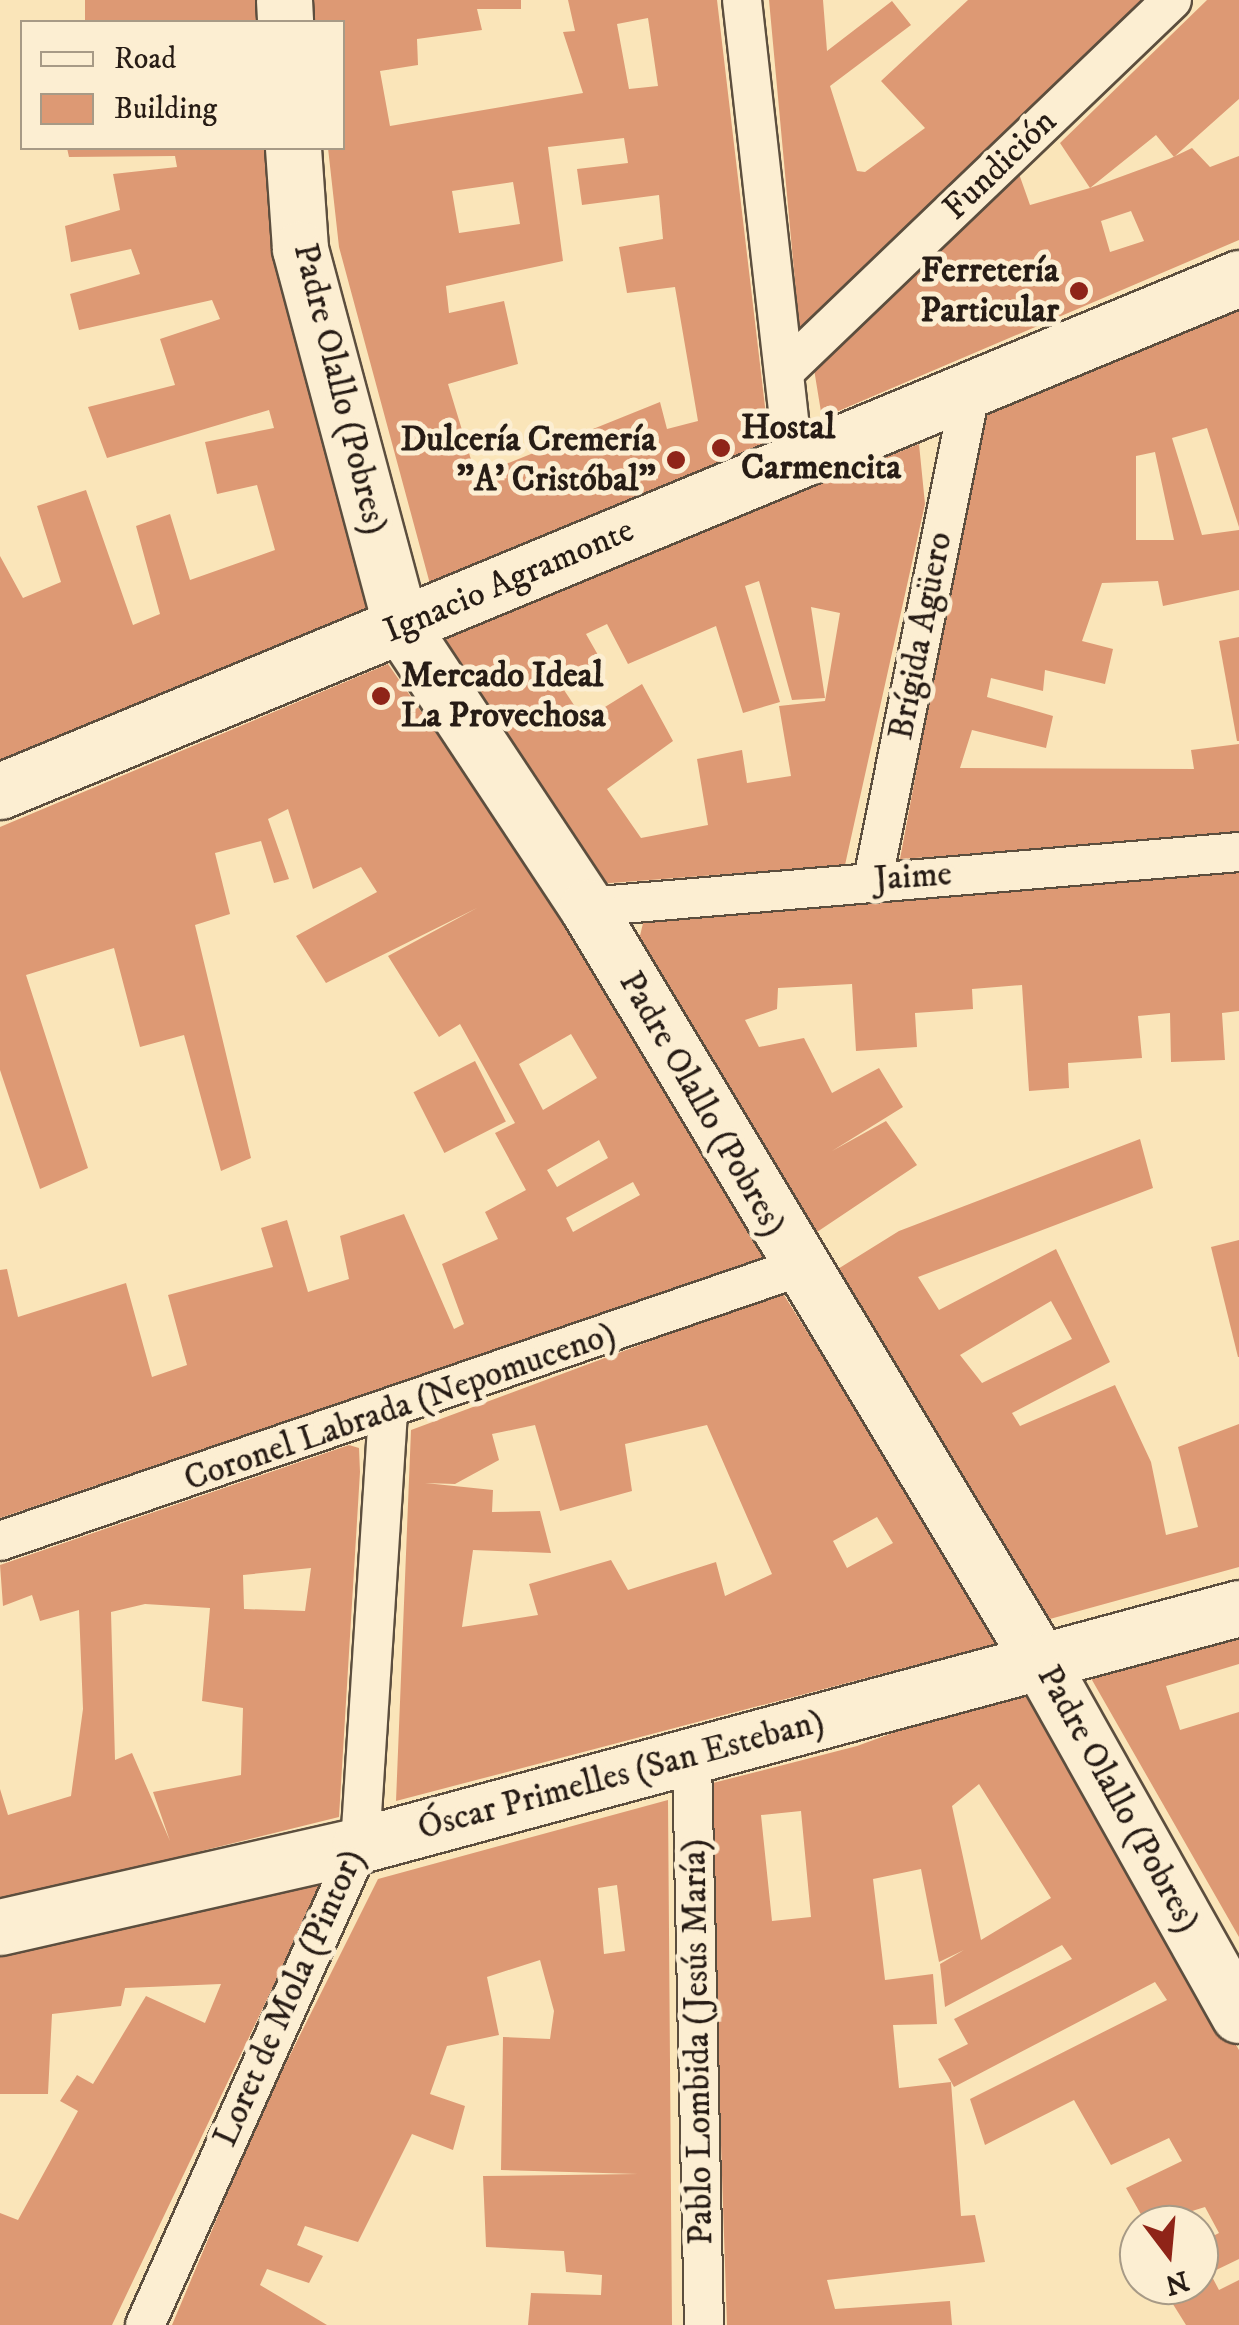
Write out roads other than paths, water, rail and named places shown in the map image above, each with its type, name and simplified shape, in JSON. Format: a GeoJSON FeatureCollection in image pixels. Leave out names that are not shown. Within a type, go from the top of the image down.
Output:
{"type":"FeatureCollection","features":[{"type":"Feature","properties":{"kind":"main road","name":"Padre Olallo (Pobres)"},"geometry":{"type":"LineString","coordinates":[[293,150],[300,249],[401,626],[587,907],[797,1268],[1040,1661],[1239,2015]]}},
{"type":"Feature","properties":{"kind":"main road","name":"Ignacio Agramonte"},"geometry":{"type":"LineString","coordinates":[[0,791],[1239,278]]}},
{"type":"Feature","properties":{"kind":"main road","name":"Óscar Primelles (San Esteban)"},"geometry":{"type":"LineString","coordinates":[[0,1927],[360,1845],[692,1759],[1239,1608]]}},
{"type":"Feature","properties":{"kind":"street"},"geometry":{"type":"LineString","coordinates":[[742,0],[794,462]]}},
{"type":"Feature","properties":{"kind":"street","name":"Fundición"},"geometry":{"type":"LineString","coordinates":[[785,371],[1172,0]]}},
{"type":"Feature","properties":{"kind":"street","name":"Brígida Agüero"},"geometry":{"type":"LineString","coordinates":[[873,880],[970,392]]}},
{"type":"Feature","properties":{"kind":"street","name":"Jaime"},"geometry":{"type":"LineString","coordinates":[[587,907],[1239,852]]}},
{"type":"Feature","properties":{"kind":"street","name":"Coronel Labrada (Nepomuceno)"},"geometry":{"type":"LineString","coordinates":[[0,1541],[388,1416],[797,1268]]}},
{"type":"Feature","properties":{"kind":"street","name":"Loret de Mola (Pintor)"},"geometry":{"type":"LineString","coordinates":[[144,2325],[360,1845],[388,1416]]}},
{"type":"Feature","properties":{"kind":"street","name":"Pablo Lombida (Jesús María)"},"geometry":{"type":"LineString","coordinates":[[692,1759],[704,2325]]}},
{"type":"Feature","properties":{"kind":"place","name":"Ferretería Particular"},"geometry":{"type":"Point","coordinates":[1079,291]}},
{"type":"Feature","properties":{"kind":"place","name":"Hostal Carmencita"},"geometry":{"type":"Point","coordinates":[721,448]}},
{"type":"Feature","properties":{"kind":"place","name":"Dulcería Cremería \"A' Cristóbal\""},"geometry":{"type":"Point","coordinates":[676,460]}},
{"type":"Feature","properties":{"kind":"place","name":"Mercado Ideal La Provechosa"},"geometry":{"type":"Point","coordinates":[381,696]}}]}
